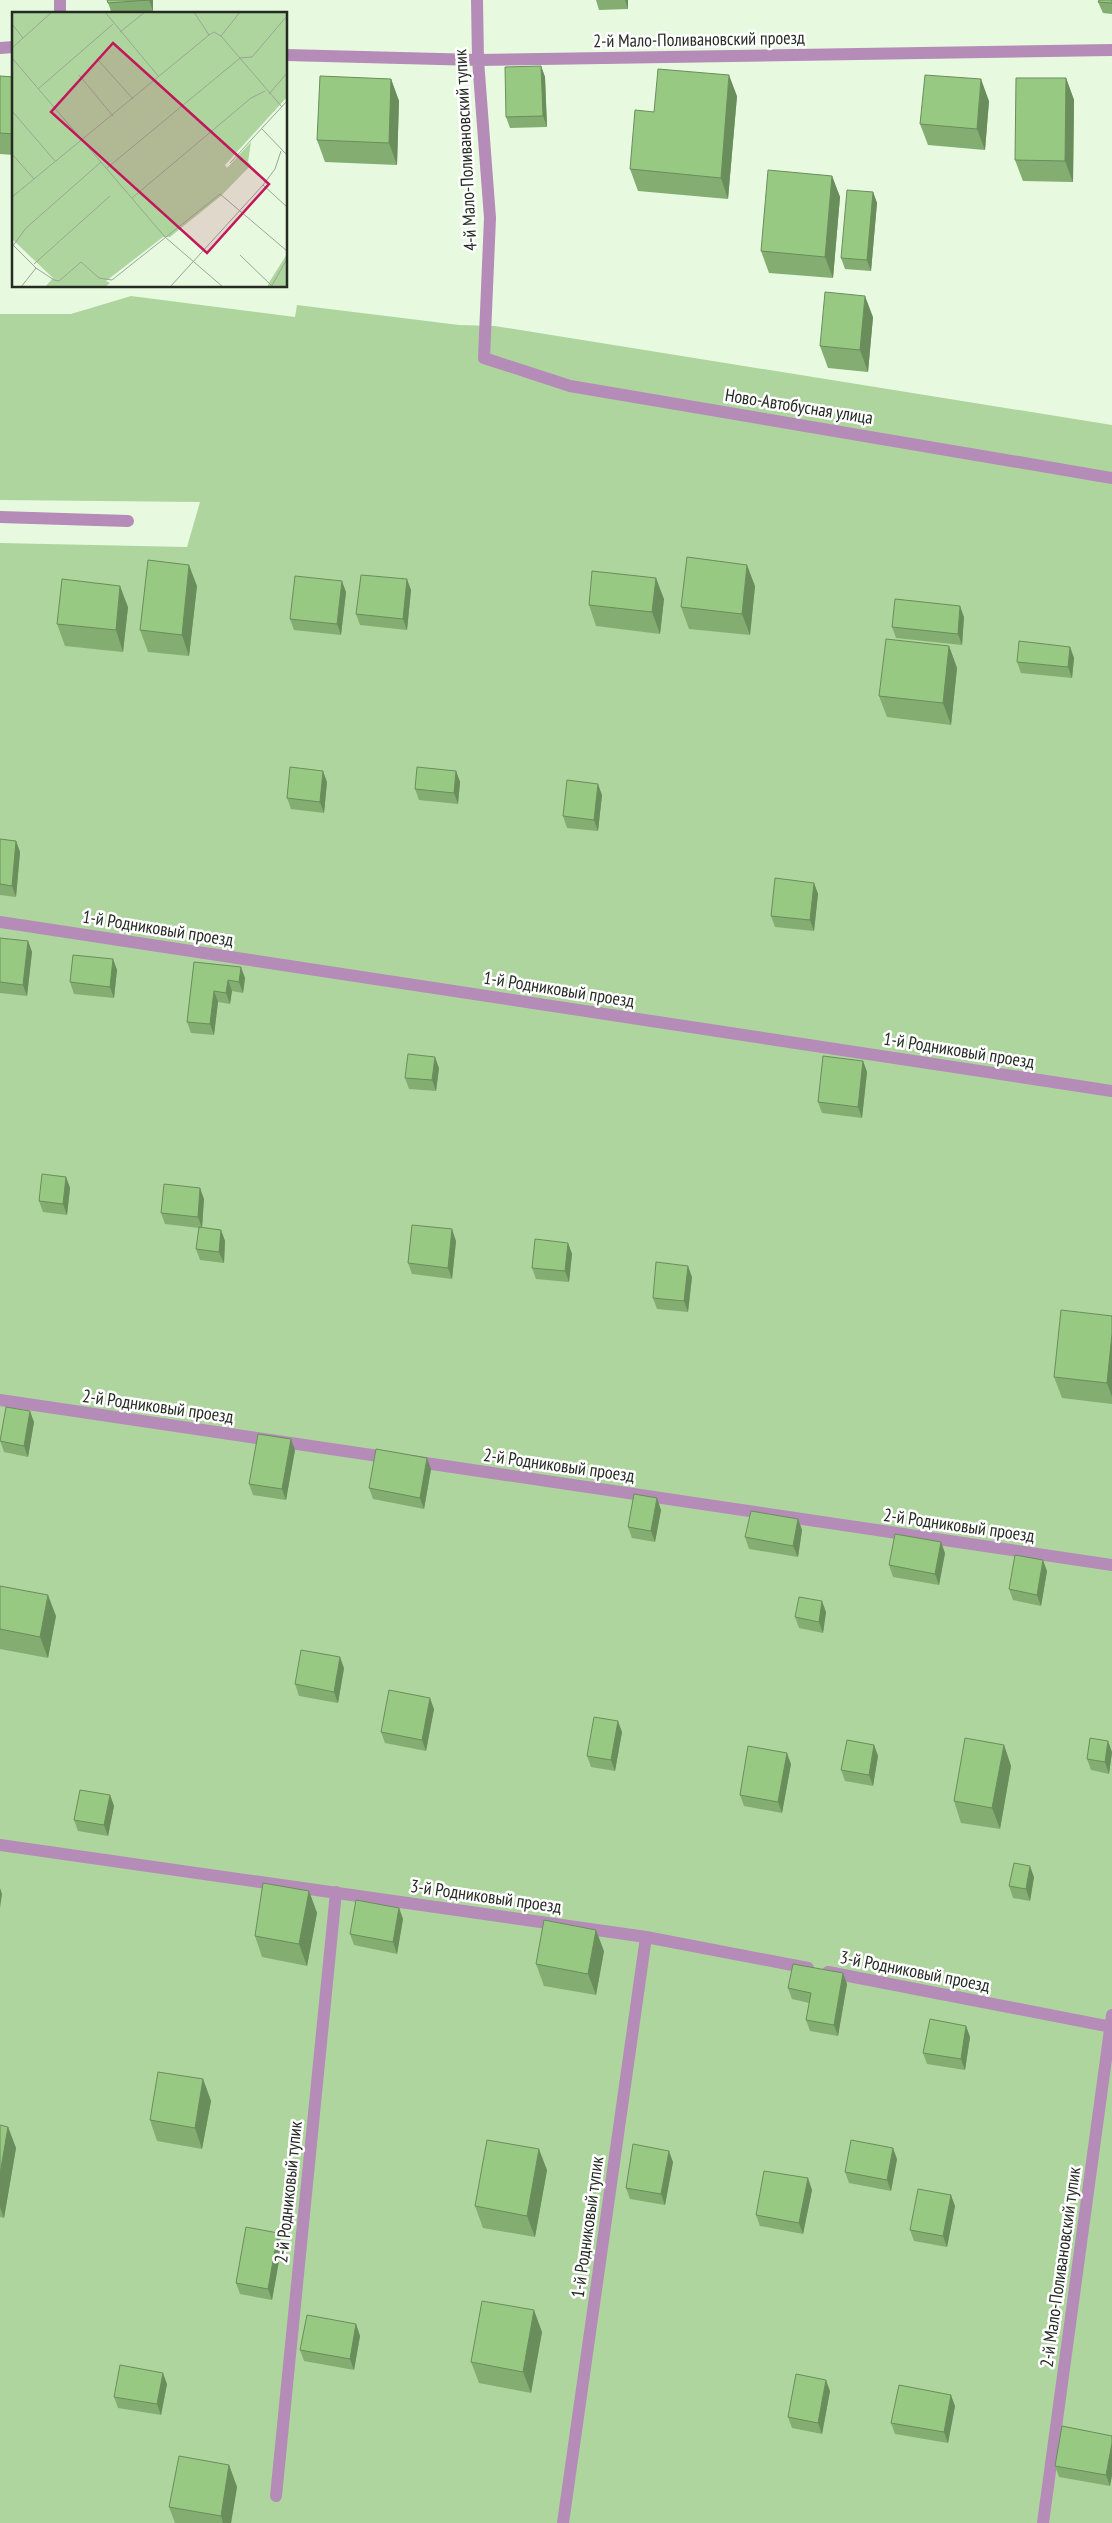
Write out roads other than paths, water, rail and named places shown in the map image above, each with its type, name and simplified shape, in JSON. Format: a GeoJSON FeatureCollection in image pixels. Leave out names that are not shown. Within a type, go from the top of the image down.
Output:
{"type":"FeatureCollection","features":[{"type":"Feature","properties":{"kind":"street","name":"4-й Мало-Поливановский тупик"},"geometry":{"type":"LineString","coordinates":[[477,0],[478,60],[490,218],[484,358]]}},
{"type":"Feature","properties":{"kind":"street","name":"2-й Мало-Поливановский проезд"},"geometry":{"type":"LineString","coordinates":[[288,55],[478,60],[1112,50]]}},
{"type":"Feature","properties":{"kind":"street","name":"Ново-Автобусная улица"},"geometry":{"type":"LineString","coordinates":[[484,358],[570,386],[1112,478]]}},
{"type":"Feature","properties":{"kind":"street"},"geometry":{"type":"LineString","coordinates":[[0,517],[128,521]]}},
{"type":"Feature","properties":{"kind":"street","name":"1-й Родниковый проезд"},"geometry":{"type":"LineString","coordinates":[[0,922],[1112,1091]]}},
{"type":"Feature","properties":{"kind":"street","name":"2-й Родниковый проезд"},"geometry":{"type":"LineString","coordinates":[[0,1400],[1112,1565]]}},
{"type":"Feature","properties":{"kind":"street","name":"3-й Родниковый проезд"},"geometry":{"type":"LineString","coordinates":[[0,1845],[646,1937],[1112,2023]]}},
{"type":"Feature","properties":{"kind":"street","name":"2-й Родниковый тупик"},"geometry":{"type":"LineString","coordinates":[[276,2496],[336,1892]]}},
{"type":"Feature","properties":{"kind":"street","name":"1-й Родниковый тупик"},"geometry":{"type":"LineString","coordinates":[[563,2523],[646,1937]]}},
{"type":"Feature","properties":{"kind":"street","name":"2-й Мало-Поливановский тупик"},"geometry":{"type":"LineString","coordinates":[[1043,2523],[1112,2023]]}}]}
